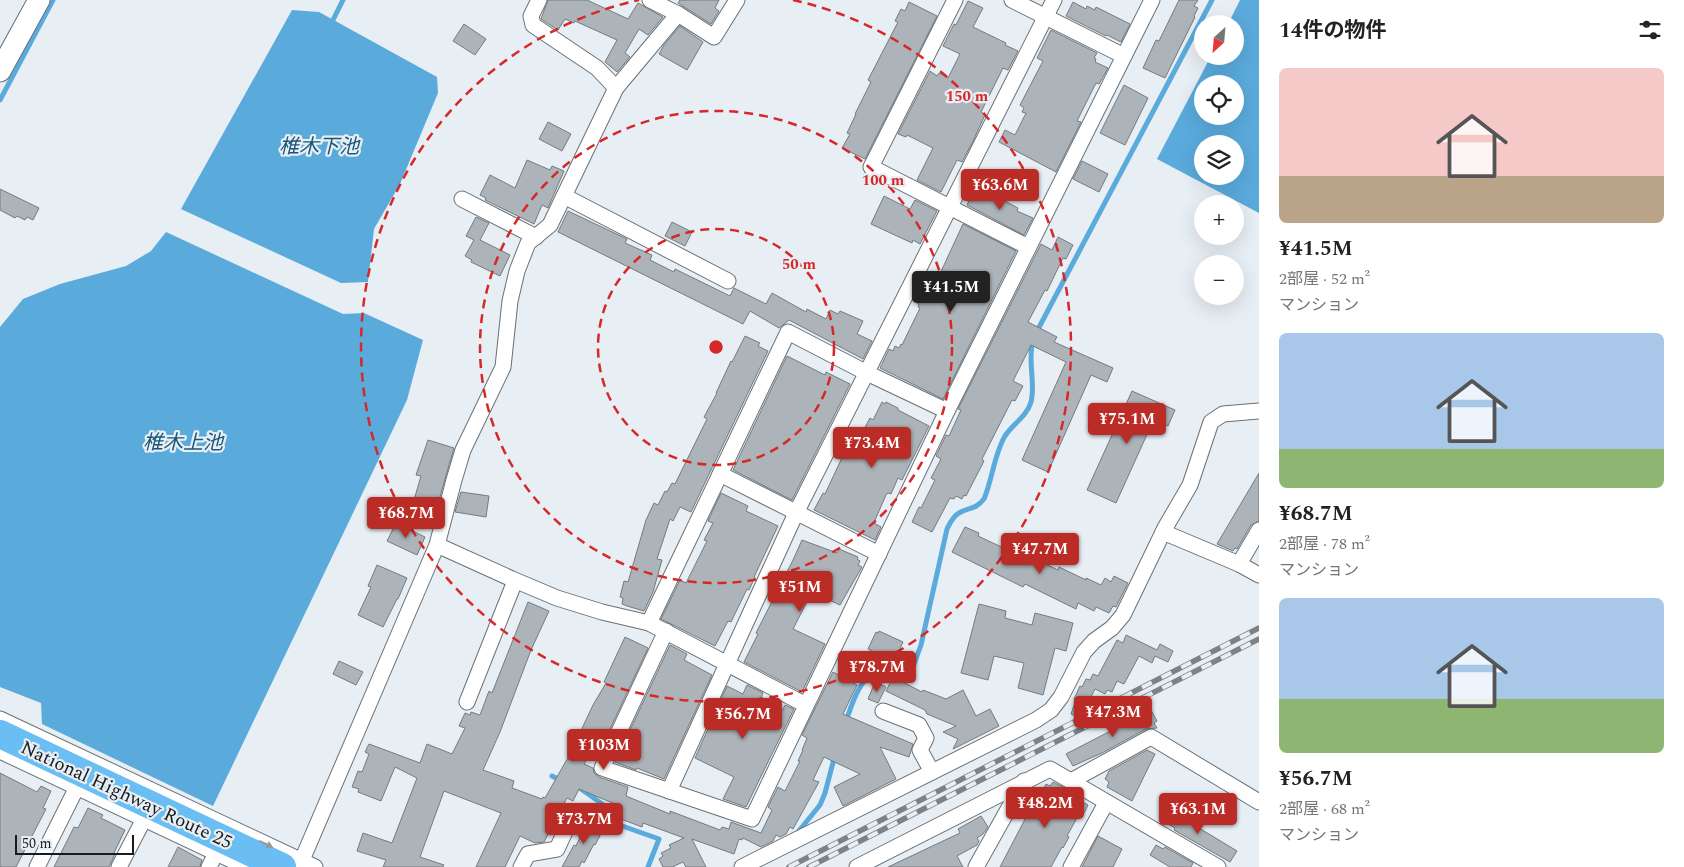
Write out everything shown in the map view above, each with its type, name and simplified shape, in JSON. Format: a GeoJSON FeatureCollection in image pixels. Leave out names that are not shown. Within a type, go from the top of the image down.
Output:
{"type":"FeatureCollection","features":[{"type":"Feature","properties":{"kind":"highway","name":"National Highway Route 25"},"geometry":{"type":"LineString","coordinates":[[0,734],[299,865]]}},
{"type":"Feature","properties":{"kind":"street"},"geometry":{"type":"LineString","coordinates":[[0,71],[39,0]]}},
{"type":"Feature","properties":{"kind":"street"},"geometry":{"type":"LineString","coordinates":[[539,0],[531,16],[533,24],[597,68],[616,88]]}},
{"type":"Feature","properties":{"kind":"street"},"geometry":{"type":"LineString","coordinates":[[650,0],[678,14],[714,37],[737,0]]}},
{"type":"Feature","properties":{"kind":"street"},"geometry":{"type":"LineString","coordinates":[[955,0],[871,167],[1028,247]]}},
{"type":"Feature","properties":{"kind":"street"},"geometry":{"type":"LineString","coordinates":[[1012,0],[1124,56]]}},
{"type":"Feature","properties":{"kind":"street"},"geometry":{"type":"LineString","coordinates":[[669,791],[796,513],[1054,0]]}},
{"type":"Feature","properties":{"kind":"street"},"geometry":{"type":"LineString","coordinates":[[666,631],[602,768],[752,819],[947,410],[1152,0]]}},
{"type":"Feature","properties":{"kind":"street"},"geometry":{"type":"LineString","coordinates":[[0,719],[299,865],[437,545],[463,450],[503,368],[510,301],[517,271],[528,243],[550,225],[616,88],[678,14]]}},
{"type":"Feature","properties":{"kind":"street"},"geometry":{"type":"LineString","coordinates":[[564,196],[728,280]]}},
{"type":"Feature","properties":{"kind":"street"},"geometry":{"type":"LineString","coordinates":[[462,198],[536,237]]}},
{"type":"Feature","properties":{"kind":"street"},"geometry":{"type":"LineString","coordinates":[[649,623],[788,332],[947,410]]}},
{"type":"Feature","properties":{"kind":"street"},"geometry":{"type":"LineString","coordinates":[[742,867],[1036,720],[1051,710],[1061,697],[1084,652],[1094,641],[1112,628],[1123,615],[1163,532],[1190,485],[1211,422],[1223,414],[1259,410]]}},
{"type":"Feature","properties":{"kind":"street"},"geometry":{"type":"LineString","coordinates":[[720,474],[879,554]]}},
{"type":"Feature","properties":{"kind":"street"},"geometry":{"type":"LineString","coordinates":[[1239,564],[1259,530]]}},
{"type":"Feature","properties":{"kind":"street"},"geometry":{"type":"LineString","coordinates":[[1163,532],[1239,564],[1259,575]]}},
{"type":"Feature","properties":{"kind":"street"},"geometry":{"type":"LineString","coordinates":[[437,545],[557,598],[649,623],[806,705]]}},
{"type":"Feature","properties":{"kind":"street"},"geometry":{"type":"LineString","coordinates":[[467,702],[515,581]]}},
{"type":"Feature","properties":{"kind":"street"},"geometry":{"type":"LineString","coordinates":[[883,711],[919,724],[926,738],[920,750],[932,772]]}},
{"type":"Feature","properties":{"kind":"street"},"geometry":{"type":"LineString","coordinates":[[1071,781],[1151,737],[1259,802]]}},
{"type":"Feature","properties":{"kind":"street"},"geometry":{"type":"LineString","coordinates":[[0,751],[246,867]]}},
{"type":"Feature","properties":{"kind":"street"},"geometry":{"type":"LineString","coordinates":[[857,867],[1050,769],[1218,867]]}},
{"type":"Feature","properties":{"kind":"street"},"geometry":{"type":"LineString","coordinates":[[976,867],[1024,781]]}},
{"type":"Feature","properties":{"kind":"street"},"geometry":{"type":"LineString","coordinates":[[37,867],[77,787]]}},
{"type":"Feature","properties":{"kind":"street"},"geometry":{"type":"LineString","coordinates":[[1071,867],[1106,803]]}},
{"type":"Feature","properties":{"kind":"street"},"geometry":{"type":"LineString","coordinates":[[119,867],[144,819]]}},
{"type":"Feature","properties":{"kind":"street"},"geometry":{"type":"LineString","coordinates":[[521,867],[528,854],[557,849],[569,823]]}},
{"type":"Feature","properties":{"kind":"street"},"geometry":{"type":"LineString","coordinates":[[210,867],[216,853]]}},
{"type":"Feature","properties":{"kind":"water"},"geometry":{"type":"Polygon","coordinates":[[[1240,0],[1259,0],[1259,213],[1244,205],[1244,195],[1225,195],[1206,185],[1244,185],[1244,135],[1194,135],[1194,179],[1157,159],[1194,88],[1194,125],[1244,125],[1244,75],[1201,75],[1206,65],[1244,65],[1244,15],[1232,15],[1240,0]]]}},
{"type":"Feature","properties":{"kind":"water","name":"椎木下池"},"geometry":{"type":"Polygon","coordinates":[[[292,10],[319,12],[437,77],[438,93],[400,184],[374,229],[368,282],[341,283],[181,209],[292,10]]]}},
{"type":"Feature","properties":{"kind":"water","name":"椎木上池"},"geometry":{"type":"Polygon","coordinates":[[[166,232],[343,314],[364,313],[423,340],[407,400],[213,806],[42,724],[41,703],[0,687],[0,327],[23,299],[60,284],[126,266],[151,251],[166,232]]]}},
{"type":"Feature","properties":{"kind":"building"},"geometry":{"type":"Polygon","coordinates":[[[548,0],[587,0],[628,19],[638,3],[663,17],[648,35],[639,29],[625,53],[630,57],[617,72],[605,62],[617,40],[575,21],[574,23],[565,19],[558,30],[541,19],[548,0]]]}},
{"type":"Feature","properties":{"kind":"building"},"geometry":{"type":"Polygon","coordinates":[[[680,0],[719,0],[715,8],[719,11],[711,24],[678,3],[680,0]]]}},
{"type":"Feature","properties":{"kind":"building"},"geometry":{"type":"Polygon","coordinates":[[[1179,0],[1198,0],[1194,6],[1198,8],[1194,19],[1165,78],[1143,68],[1156,40],[1159,41],[1179,0]]]}},
{"type":"Feature","properties":{"kind":"building"},"geometry":{"type":"Polygon","coordinates":[[[968,1],[983,8],[973,27],[1018,51],[1008,70],[1003,68],[981,112],[985,115],[973,141],[962,162],[957,160],[941,192],[917,180],[933,148],[907,135],[906,137],[898,134],[930,71],[937,76],[939,73],[948,78],[960,54],[943,46],[968,1]]]}},
{"type":"Feature","properties":{"kind":"building"},"geometry":{"type":"Polygon","coordinates":[[[909,2],[937,16],[865,159],[842,148],[850,134],[847,133],[855,114],[871,82],[868,80],[898,22],[895,21],[901,9],[905,11],[909,2]]]}},
{"type":"Feature","properties":{"kind":"building"},"geometry":{"type":"Polygon","coordinates":[[[1073,2],[1086,9],[1087,6],[1095,10],[1096,7],[1130,24],[1121,42],[1066,16],[1073,2]]]}},
{"type":"Feature","properties":{"kind":"building"},"geometry":{"type":"Polygon","coordinates":[[[464,24],[486,39],[475,55],[453,41],[464,24]]]}},
{"type":"Feature","properties":{"kind":"building"},"geometry":{"type":"Polygon","coordinates":[[[680,26],[703,42],[687,70],[659,54],[680,26]]]}},
{"type":"Feature","properties":{"kind":"building"},"geometry":{"type":"Polygon","coordinates":[[[1051,30],[1097,53],[1094,58],[1096,59],[1095,62],[1108,68],[1099,84],[1096,83],[1077,121],[1081,122],[1056,172],[999,142],[1005,130],[1015,135],[1026,113],[1022,112],[1024,108],[1020,105],[1043,61],[1037,58],[1051,30]]]}},
{"type":"Feature","properties":{"kind":"building"},"geometry":{"type":"Polygon","coordinates":[[[1124,85],[1148,98],[1125,145],[1100,133],[1124,85]]]}},
{"type":"Feature","properties":{"kind":"building"},"geometry":{"type":"Polygon","coordinates":[[[548,122],[571,134],[562,151],[539,139],[548,122]]]}},
{"type":"Feature","properties":{"kind":"building"},"geometry":{"type":"Polygon","coordinates":[[[527,160],[550,170],[552,166],[564,171],[548,208],[542,205],[534,224],[485,200],[486,198],[480,195],[490,175],[515,188],[527,160]]]}},
{"type":"Feature","properties":{"kind":"building"},"geometry":{"type":"Polygon","coordinates":[[[1082,161],[1108,174],[1099,192],[1073,179],[1082,161]]]}},
{"type":"Feature","properties":{"kind":"building"},"geometry":{"type":"Polygon","coordinates":[[[0,189],[39,208],[33,220],[27,217],[25,220],[17,216],[15,218],[0,210],[0,189]]]}},
{"type":"Feature","properties":{"kind":"building"},"geometry":{"type":"Polygon","coordinates":[[[975,189],[989,197],[991,194],[1018,208],[1017,211],[1033,218],[1024,235],[967,205],[975,189]]]}},
{"type":"Feature","properties":{"kind":"building"},"geometry":{"type":"Polygon","coordinates":[[[884,196],[910,209],[915,200],[937,211],[920,244],[913,240],[912,243],[871,224],[884,196]]]}},
{"type":"Feature","properties":{"kind":"building"},"geometry":{"type":"Polygon","coordinates":[[[568,211],[627,239],[625,243],[652,255],[650,260],[674,272],[675,269],[730,296],[734,288],[766,304],[772,293],[806,312],[807,309],[826,319],[830,310],[838,314],[840,311],[863,321],[857,334],[872,341],[863,359],[789,320],[779,328],[750,311],[743,324],[558,232],[568,211]]]}},
{"type":"Feature","properties":{"kind":"building"},"geometry":{"type":"Polygon","coordinates":[[[476,217],[489,223],[480,240],[510,255],[500,276],[471,262],[472,260],[465,256],[474,240],[466,236],[476,217]]]}},
{"type":"Feature","properties":{"kind":"building"},"geometry":{"type":"Polygon","coordinates":[[[672,222],[692,232],[685,246],[665,236],[672,222]]]}},
{"type":"Feature","properties":{"kind":"building"},"geometry":{"type":"Polygon","coordinates":[[[963,224],[1016,251],[943,399],[880,368],[889,349],[893,351],[895,346],[899,348],[902,345],[920,308],[916,302],[922,290],[929,294],[930,290],[932,291],[963,224]]]}},
{"type":"Feature","properties":{"kind":"building"},"geometry":{"type":"Polygon","coordinates":[[[1058,237],[1073,245],[1066,259],[1063,258],[1047,291],[1045,290],[1028,322],[1057,337],[1054,342],[1113,368],[1107,382],[1091,375],[1048,472],[1022,460],[1066,362],[1031,345],[1013,381],[1023,386],[1015,401],[1012,400],[982,459],[984,461],[966,496],[964,495],[962,499],[956,496],[954,499],[950,498],[932,532],[912,522],[935,480],[931,478],[941,459],[936,456],[946,435],[949,436],[961,410],[958,409],[1041,244],[1052,250],[1058,237]]]}},
{"type":"Feature","properties":{"kind":"building"},"geometry":{"type":"Polygon","coordinates":[[[745,336],[760,343],[758,346],[768,351],[691,512],[680,507],[673,521],[670,519],[657,559],[662,560],[653,592],[644,611],[622,604],[623,598],[620,597],[624,581],[628,582],[646,520],[654,503],[658,505],[665,491],[667,492],[672,483],[675,484],[707,419],[704,417],[745,336]]]}},
{"type":"Feature","properties":{"kind":"building"},"geometry":{"type":"Polygon","coordinates":[[[787,356],[825,375],[826,372],[850,384],[792,500],[733,470],[787,356]]]}},
{"type":"Feature","properties":{"kind":"building"},"geometry":{"type":"Polygon","coordinates":[[[1132,391],[1175,410],[1168,426],[1154,419],[1116,503],[1087,490],[1132,391]]]}},
{"type":"Feature","properties":{"kind":"building"},"geometry":{"type":"Polygon","coordinates":[[[882,402],[898,408],[898,410],[929,426],[902,480],[898,478],[891,494],[888,493],[886,495],[874,523],[881,527],[875,540],[814,510],[823,493],[825,494],[855,430],[862,433],[870,418],[873,420],[882,402]]]}},
{"type":"Feature","properties":{"kind":"building"},"geometry":{"type":"Polygon","coordinates":[[[428,440],[454,448],[437,507],[414,500],[421,476],[416,475],[428,440]]]}},
{"type":"Feature","properties":{"kind":"building"},"geometry":{"type":"Polygon","coordinates":[[[1259,473],[1259,521],[1251,525],[1237,549],[1235,548],[1233,551],[1217,544],[1259,473]]]}},
{"type":"Feature","properties":{"kind":"building"},"geometry":{"type":"Polygon","coordinates":[[[461,492],[489,496],[486,517],[455,512],[461,492]]]}},
{"type":"Feature","properties":{"kind":"building"},"geometry":{"type":"Polygon","coordinates":[[[721,493],[748,506],[746,511],[778,526],[749,590],[747,589],[731,622],[728,621],[715,646],[661,619],[680,580],[686,583],[707,541],[704,540],[713,523],[708,521],[721,493]]]}},
{"type":"Feature","properties":{"kind":"building"},"geometry":{"type":"Polygon","coordinates":[[[399,524],[425,537],[417,555],[387,541],[395,525],[398,526],[399,524]]]}},
{"type":"Feature","properties":{"kind":"building"},"geometry":{"type":"Polygon","coordinates":[[[965,527],[979,533],[978,536],[1027,559],[1029,556],[1058,570],[1059,567],[1086,580],[1086,578],[1101,585],[1105,578],[1111,582],[1114,576],[1128,583],[1116,607],[1113,606],[1109,613],[1096,607],[1094,611],[1078,603],[1076,609],[1025,584],[1023,587],[952,552],[965,527]]]}},
{"type":"Feature","properties":{"kind":"building"},"geometry":{"type":"Polygon","coordinates":[[[802,540],[837,553],[839,549],[858,557],[857,559],[860,561],[858,565],[862,567],[840,605],[812,592],[793,629],[825,644],[802,692],[744,662],[758,634],[756,633],[802,540]]]}},
{"type":"Feature","properties":{"kind":"building"},"geometry":{"type":"Polygon","coordinates":[[[377,565],[407,578],[383,627],[358,615],[371,587],[368,586],[377,565]]]}},
{"type":"Feature","properties":{"kind":"building"},"geometry":{"type":"Polygon","coordinates":[[[528,602],[549,611],[531,650],[500,732],[483,770],[514,781],[512,788],[542,799],[543,797],[545,798],[606,683],[604,682],[625,637],[648,648],[602,746],[596,743],[584,764],[593,768],[594,773],[599,777],[628,787],[626,796],[670,814],[670,811],[720,830],[722,827],[729,829],[731,822],[761,833],[772,810],[768,807],[778,787],[785,791],[800,761],[798,761],[807,738],[802,735],[833,672],[857,685],[843,714],[913,744],[909,757],[880,747],[896,779],[843,806],[834,787],[860,774],[824,757],[813,780],[819,782],[793,829],[790,827],[786,834],[780,837],[776,835],[773,841],[761,847],[743,838],[742,840],[739,839],[734,854],[692,839],[706,867],[686,867],[683,862],[672,867],[663,867],[659,859],[663,856],[661,853],[671,848],[669,845],[684,838],[643,823],[642,827],[610,815],[615,804],[579,789],[573,801],[567,798],[544,842],[535,843],[520,836],[505,867],[476,867],[501,813],[444,791],[420,857],[444,865],[443,867],[383,867],[386,860],[357,851],[363,833],[392,843],[417,778],[395,767],[381,801],[358,792],[359,789],[352,787],[358,771],[362,772],[369,754],[365,752],[369,744],[420,763],[427,744],[452,754],[465,728],[459,726],[465,713],[470,715],[471,712],[480,715],[489,691],[492,693],[528,602]]]}},
{"type":"Feature","properties":{"kind":"building"},"geometry":{"type":"Polygon","coordinates":[[[979,604],[1006,611],[1005,618],[1032,625],[1035,613],[1073,623],[1066,651],[1055,648],[1043,695],[1018,688],[1024,663],[994,656],[988,680],[961,673],[979,604]]]}},
{"type":"Feature","properties":{"kind":"building"},"geometry":{"type":"Polygon","coordinates":[[[879,631],[903,642],[894,662],[868,649],[876,632],[878,633],[879,631]]]}},
{"type":"Feature","properties":{"kind":"building"},"geometry":{"type":"Polygon","coordinates":[[[1126,635],[1157,650],[1160,644],[1173,651],[1168,662],[1155,656],[1152,663],[1139,656],[1124,684],[1117,681],[1112,692],[1107,690],[1105,694],[1095,689],[1080,718],[1071,714],[1076,700],[1074,699],[1080,686],[1082,687],[1086,679],[1090,680],[1093,674],[1098,676],[1117,640],[1123,643],[1126,635]]]}},
{"type":"Feature","properties":{"kind":"building"},"geometry":{"type":"Polygon","coordinates":[[[670,645],[687,654],[684,660],[712,675],[664,779],[637,768],[636,770],[615,762],[670,645]]]}},
{"type":"Feature","properties":{"kind":"building"},"geometry":{"type":"Polygon","coordinates":[[[339,661],[363,672],[356,685],[333,674],[339,661]]]}},
{"type":"Feature","properties":{"kind":"building"},"geometry":{"type":"Polygon","coordinates":[[[893,677],[922,692],[923,690],[946,699],[963,690],[976,716],[990,709],[999,726],[953,749],[958,739],[943,732],[956,726],[927,714],[925,710],[886,691],[893,677]]]}},
{"type":"Feature","properties":{"kind":"building"},"geometry":{"type":"Polygon","coordinates":[[[875,682],[886,687],[878,703],[868,699],[875,682]]]}},
{"type":"Feature","properties":{"kind":"building"},"geometry":{"type":"Polygon","coordinates":[[[747,685],[763,693],[760,700],[782,711],[785,705],[794,709],[746,807],[723,799],[734,777],[695,758],[727,686],[743,694],[747,685]]]}},
{"type":"Feature","properties":{"kind":"building"},"geometry":{"type":"Polygon","coordinates":[[[1151,710],[1157,721],[1154,723],[1157,728],[1146,729],[1102,753],[1073,766],[1066,754],[1151,710]]]}},
{"type":"Feature","properties":{"kind":"building"},"geometry":{"type":"Polygon","coordinates":[[[1147,750],[1155,754],[1132,801],[1107,787],[1109,782],[1105,779],[1109,771],[1147,750]]]}},
{"type":"Feature","properties":{"kind":"building"},"geometry":{"type":"Polygon","coordinates":[[[0,773],[37,792],[41,786],[51,791],[43,808],[46,809],[16,867],[0,867],[0,773]]]}},
{"type":"Feature","properties":{"kind":"building"},"geometry":{"type":"Polygon","coordinates":[[[1053,782],[1063,787],[1061,791],[1088,805],[1082,817],[1078,816],[1063,848],[1051,867],[1000,867],[1033,804],[1035,805],[1046,784],[1050,786],[1053,782]]]}},
{"type":"Feature","properties":{"kind":"building"},"geometry":{"type":"Polygon","coordinates":[[[88,808],[103,815],[101,818],[125,830],[109,867],[54,867],[74,827],[78,828],[88,808]]]}},
{"type":"Feature","properties":{"kind":"building"},"geometry":{"type":"Polygon","coordinates":[[[1166,808],[1237,851],[1230,862],[1174,830],[1175,828],[1160,819],[1166,808]]]}},
{"type":"Feature","properties":{"kind":"building"},"geometry":{"type":"Polygon","coordinates":[[[981,816],[988,827],[977,838],[979,841],[977,845],[957,856],[963,867],[888,867],[960,833],[958,829],[981,816]]]}},
{"type":"Feature","properties":{"kind":"building"},"geometry":{"type":"Polygon","coordinates":[[[588,820],[604,828],[595,845],[584,863],[582,861],[579,867],[562,867],[574,845],[576,846],[588,820]]]}},
{"type":"Feature","properties":{"kind":"building"},"geometry":{"type":"Polygon","coordinates":[[[1098,836],[1122,849],[1113,867],[1082,867],[1098,836]]]}},
{"type":"Feature","properties":{"kind":"building"},"geometry":{"type":"Polygon","coordinates":[[[1156,845],[1163,849],[1165,847],[1193,863],[1191,867],[1170,867],[1150,855],[1156,845]]]}},
{"type":"Feature","properties":{"kind":"building"},"geometry":{"type":"Polygon","coordinates":[[[178,847],[202,860],[200,867],[168,867],[178,847]]]}},
{"type":"Feature","properties":{"kind":"waterway"},"geometry":{"type":"LineString","coordinates":[[0,100],[53,0]]}},
{"type":"Feature","properties":{"kind":"waterway"},"geometry":{"type":"LineString","coordinates":[[333,20],[343,0]]}},
{"type":"Feature","properties":{"kind":"waterway"},"geometry":{"type":"LineString","coordinates":[[1036,333],[1212,0]]}},
{"type":"Feature","properties":{"kind":"waterway"},"geometry":{"type":"LineString","coordinates":[[846,721],[853,700],[870,675],[880,672],[907,671],[914,664],[921,645],[947,529],[957,514],[975,507],[984,499],[996,458],[1005,436],[1023,416],[1031,402],[1033,387],[1031,349],[1033,341]]}},
{"type":"Feature","properties":{"kind":"waterway"},"geometry":{"type":"LineString","coordinates":[[798,832],[820,805],[835,755]]}},
{"type":"Feature","properties":{"kind":"waterway"},"geometry":{"type":"LineString","coordinates":[[552,776],[562,781]]}},
{"type":"Feature","properties":{"kind":"waterway"},"geometry":{"type":"LineString","coordinates":[[581,789],[608,808],[614,823],[659,839],[648,867]]}},
{"type":"Feature","properties":{"kind":"railway"},"geometry":{"type":"LineString","coordinates":[[789,867],[1259,628]]}},
{"type":"Feature","properties":{"kind":"railway"},"geometry":{"type":"LineString","coordinates":[[809,867],[1259,639]]}}]}
